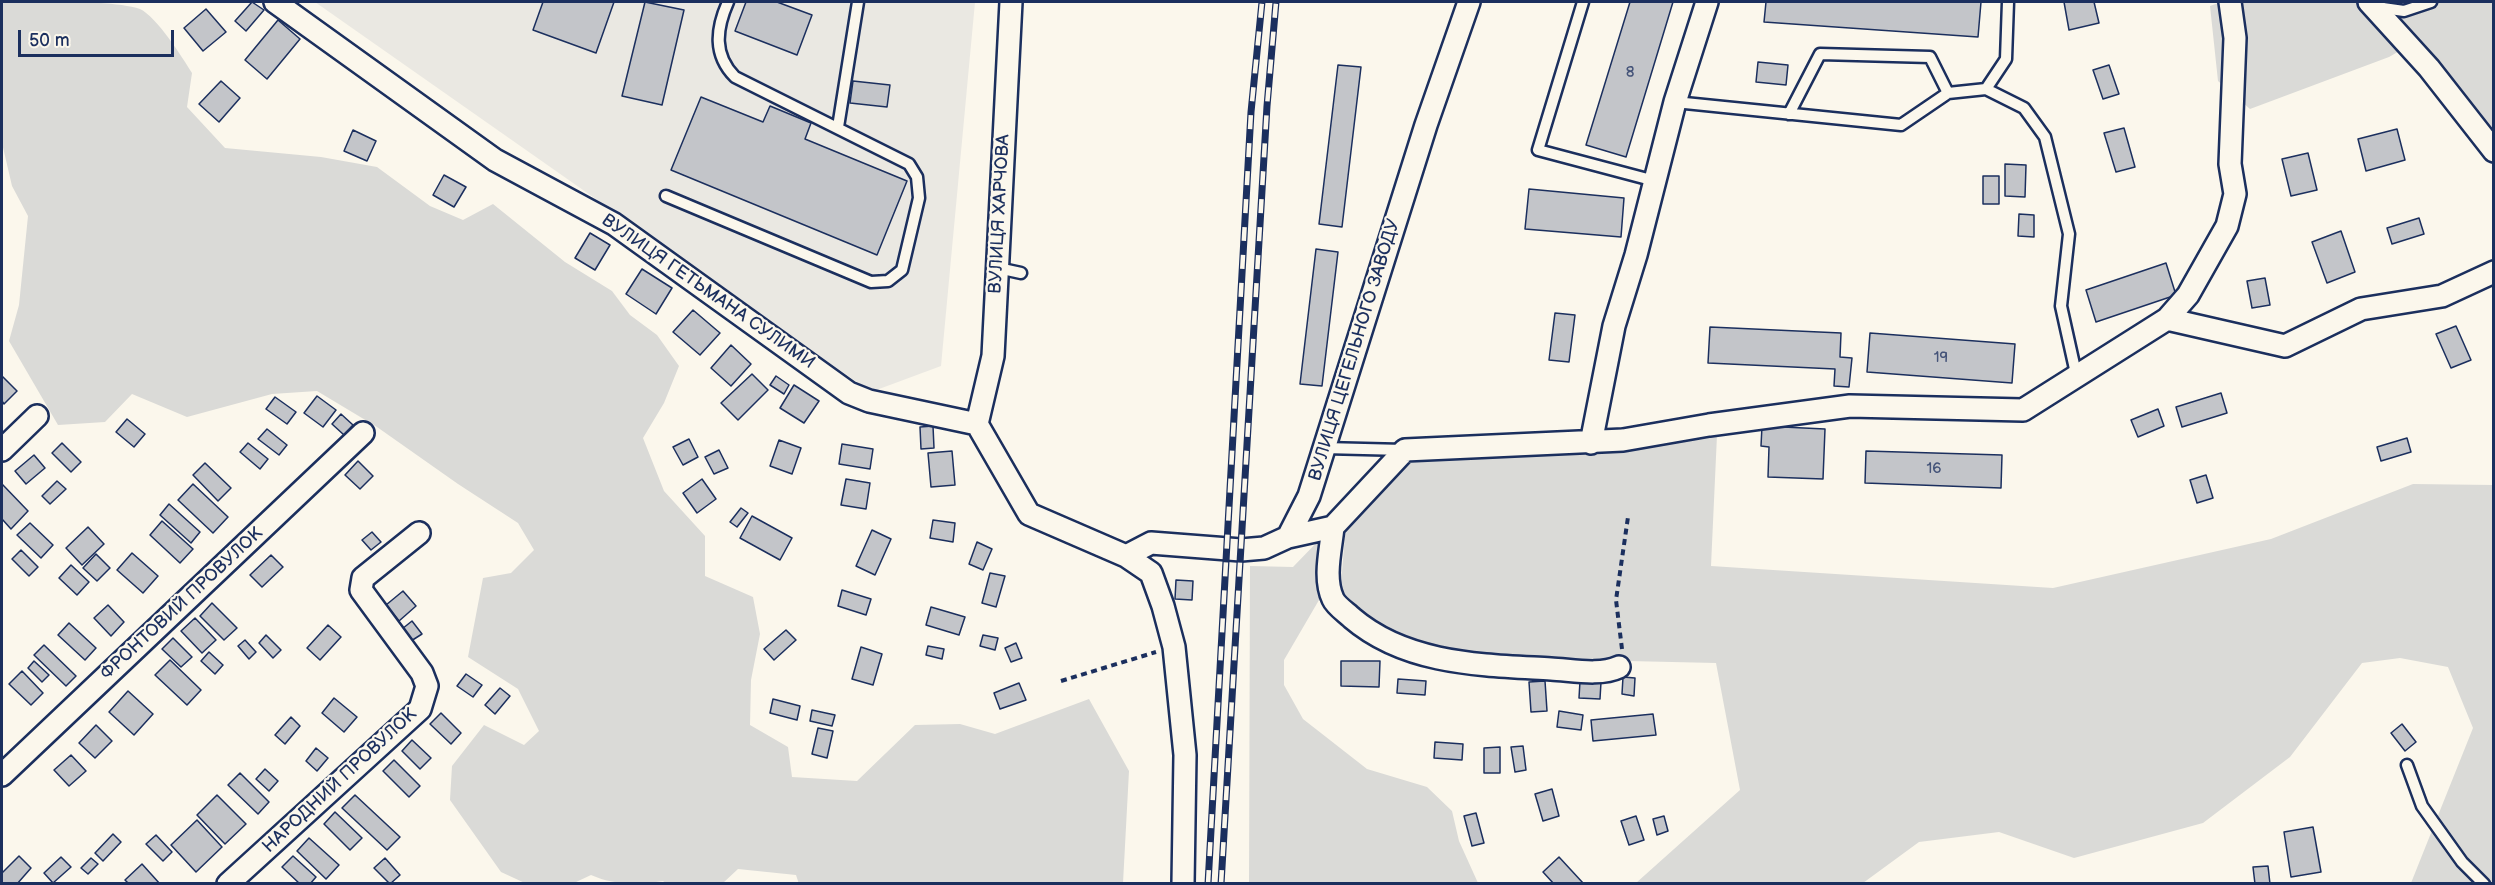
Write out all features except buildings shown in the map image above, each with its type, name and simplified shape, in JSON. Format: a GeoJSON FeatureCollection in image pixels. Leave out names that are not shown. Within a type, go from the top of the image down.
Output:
{"type":"FeatureCollection","features":[{"type":"Feature","properties":{"kind":"street","name":"ВУЛИЦЯ ГЕТЬМАНА СУЛИМИ"},"geometry":{"type":"LineString","coordinates":[[275,2],[495,160],[614,224],[849,393],[880,404],[977,424]]}},
{"type":"Feature","properties":{"kind":"street","name":"ВУЛИЦЯ ХАРЧОВА"},"geometry":{"type":"LineString","coordinates":[[977,424],[993,356],[1011,2]]}},
{"type":"Feature","properties":{"kind":"street","name":"ВУЛИЦЯ ЦЕГЕЛЬНОГО ЗАВОДУ"},"geometry":{"type":"LineString","coordinates":[[1288,537],[1309,496],[1426,125],[1469,2]]}},
{"type":"Feature","properties":{"kind":"street"},"geometry":{"type":"LineString","coordinates":[[1591,443],[1614,326],[1675,102],[1707,2]]}},
{"type":"Feature","properties":{"kind":"street"},"geometry":{"type":"LineString","coordinates":[[1126,556],[1151,543],[1241,550],[1264,548],[1288,537],[1333,527],[1405,450],[1591,443],[1850,406],[2023,410],[2168,319],[2188,295],[2227,226],[2235,194],[2230,164],[2235,38],[2230,2]]}},
{"type":"Feature","properties":{"kind":"street"},"geometry":{"type":"LineString","coordinates":[[2371,4],[2429,69],[2493,151]]}},
{"type":"Feature","properties":{"kind":"street"},"geometry":{"type":"LineString","coordinates":[[2168,319],[2285,346],[2361,309],[2442,296],[2493,272]]}},
{"type":"Feature","properties":{"kind":"street"},"geometry":{"type":"LineString","coordinates":[[2,450],[37,416]]}},
{"type":"Feature","properties":{"kind":"street"},"geometry":{"type":"LineString","coordinates":[[977,424],[1029,514],[1126,556],[1151,573],[1174,647],[1185,755],[1183,884]]}},
{"type":"Feature","properties":{"kind":"street","name":"ФРОНТОВИЙ ПРОВУЛОК"},"geometry":{"type":"LineString","coordinates":[[2,775],[363,433]]}},
{"type":"Feature","properties":{"kind":"street"},"geometry":{"type":"LineString","coordinates":[[1333,527],[1329,579],[1333,601],[1365,629],[1410,651],[1470,665],[1580,671],[1612,670],[1619,667]]}},
{"type":"Feature","properties":{"kind":"street","name":"НАРОДНИЙ ПРОВУЛОК"},"geometry":{"type":"LineString","coordinates":[[228,884],[420,709],[427,686],[422,673],[361,590],[363,578],[419,533]]}},
{"type":"Feature","properties":{"kind":"lane"},"geometry":{"type":"LineString","coordinates":[[666,196],[871,282],[888,281],[902,270],[919,198],[917,177],[909,164],[735,77],[724,66],[718,40],[721,19],[728,2]]}},
{"type":"Feature","properties":{"kind":"lane"},"geometry":{"type":"LineString","coordinates":[[838,127],[858,2]]}},
{"type":"Feature","properties":{"kind":"lane"},"geometry":{"type":"LineString","coordinates":[[1583,2],[1538,150],[1655,180]]}},
{"type":"Feature","properties":{"kind":"lane"},"geometry":{"type":"LineString","coordinates":[[1986,89],[2006,59],[2008,2]]}},
{"type":"Feature","properties":{"kind":"lane"},"geometry":{"type":"LineString","coordinates":[[2371,4],[2404,11],[2431,2]]}},
{"type":"Feature","properties":{"kind":"lane"},"geometry":{"type":"LineString","coordinates":[[1790,114],[1820,54],[1930,57],[1948,93]]}},
{"type":"Feature","properties":{"kind":"lane"},"geometry":{"type":"LineString","coordinates":[[1675,102],[1901,125],[1948,93],[1986,89],[2024,108],[2044,137],[2069,234],[2061,306],[2077,378]]}},
{"type":"Feature","properties":{"kind":"lane"},"geometry":{"type":"LineString","coordinates":[[998,268],[1021,273]]}},
{"type":"Feature","properties":{"kind":"lane"},"geometry":{"type":"LineString","coordinates":[[1324,448],[1405,450]]}},
{"type":"Feature","properties":{"kind":"lane"},"geometry":{"type":"LineString","coordinates":[[2407,765],[2422,806],[2462,862],[2484,884]]}},
{"type":"Feature","properties":{"kind":"path"},"geometry":{"type":"LineString","coordinates":[[1619,667],[1623,656],[1616,600],[1628,517]]}},
{"type":"Feature","properties":{"kind":"path"},"geometry":{"type":"LineString","coordinates":[[1061,681],[1174,647]]}},
{"type":"Feature","properties":{"kind":"shaded area"},"geometry":{"type":"Polygon","coordinates":[[[2,2],[93,3],[140,9],[154,20],[192,73],[187,107],[225,148],[321,157],[377,167],[430,206],[463,220],[493,204],[565,262],[612,291],[630,315],[657,335],[679,366],[664,403],[643,438],[664,491],[705,536],[705,576],[753,597],[760,634],[751,680],[750,725],[788,747],[792,777],[857,781],[915,725],[960,724],[995,734],[1089,699],[1129,771],[1123,883],[799,884],[796,875],[738,869],[723,883],[667,884],[663,881],[626,883],[608,881],[591,875],[574,883],[527,884],[501,872],[450,800],[452,766],[484,725],[524,745],[539,731],[518,689],[468,657],[483,578],[511,573],[534,550],[518,523],[377,427],[317,391],[272,394],[187,417],[132,394],[105,422],[58,425],[9,341],[19,305],[28,216],[12,186],[2,143],[2,2]]]}},
{"type":"Feature","properties":{"kind":"shaded area"},"geometry":{"type":"Polygon","coordinates":[[[315,2],[975,2],[941,366],[871,392],[315,2]]]}},
{"type":"Feature","properties":{"kind":"shaded area"},"geometry":{"type":"Polygon","coordinates":[[[2221,2],[2493,2],[2493,139],[2415,42],[2389,57],[2250,109],[2218,81],[2210,6],[2221,2]]]}},
{"type":"Feature","properties":{"kind":"shaded area"},"geometry":{"type":"Polygon","coordinates":[[[1717,435],[1711,566],[2053,588],[2271,539],[2413,484],[2493,485],[2493,883],[2411,883],[2473,728],[2448,667],[2400,658],[2362,663],[2290,757],[2203,823],[2074,858],[1999,832],[1919,842],[1863,883],[1636,883],[1740,790],[1716,663],[1628,661],[1580,665],[1475,657],[1412,643],[1372,623],[1340,597],[1346,522],[1411,458],[1595,452],[1717,435]]]}},
{"type":"Feature","properties":{"kind":"shaded area"},"geometry":{"type":"Polygon","coordinates":[[[1323,536],[1319,600],[1284,660],[1284,685],[1303,719],[1367,769],[1427,787],[1452,811],[1459,841],[1478,883],[1249,884],[1250,566],[1293,567],[1323,536]]]}},
{"type":"Feature","properties":{"kind":"railway"},"geometry":{"type":"LineString","coordinates":[[1208,884],[1251,112],[1262,2]]}},
{"type":"Feature","properties":{"kind":"railway"},"geometry":{"type":"LineString","coordinates":[[1221,884],[1267,106],[1276,2]]}}]}
